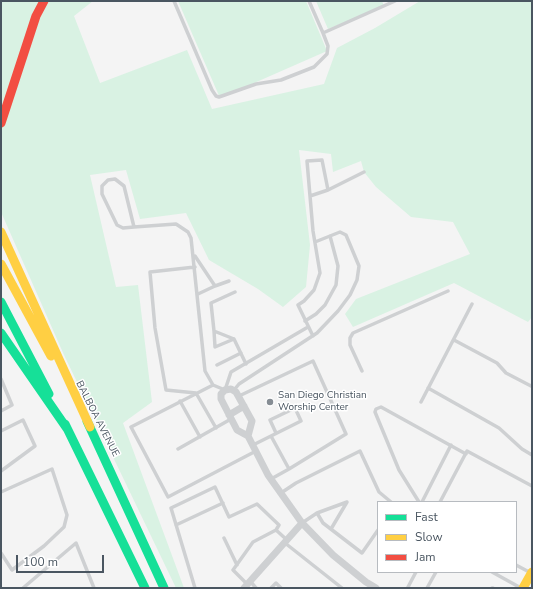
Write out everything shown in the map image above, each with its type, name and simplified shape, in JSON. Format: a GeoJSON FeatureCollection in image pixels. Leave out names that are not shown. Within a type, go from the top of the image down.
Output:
{"type":"FeatureCollection","features":[{"type":"Feature","properties":{"kind":"main road"},"geometry":{"type":"LineString","coordinates":[[1,123],[29,37],[44,1]]}},
{"type":"Feature","properties":{"kind":"main road"},"geometry":{"type":"LineString","coordinates":[[1,232],[90,427]]}},
{"type":"Feature","properties":{"kind":"main road","name":"BALBOA AVENUE"},"geometry":{"type":"LineString","coordinates":[[1,264],[90,427],[164,588]]}},
{"type":"Feature","properties":{"kind":"main road"},"geometry":{"type":"LineString","coordinates":[[1,302],[68,430],[145,588]]}},
{"type":"Feature","properties":{"kind":"main road"},"geometry":{"type":"LineString","coordinates":[[1,333],[68,430]]}},
{"type":"Feature","properties":{"kind":"main road"},"geometry":{"type":"LineString","coordinates":[[522,588],[532,572]]}},
{"type":"Feature","properties":{"kind":"street"},"geometry":{"type":"LineString","coordinates":[[248,436],[252,421],[239,396],[234,390],[226,390],[222,394],[221,399],[236,430],[248,436],[271,480],[302,523],[333,555],[376,588]]}},
{"type":"Feature","properties":{"kind":"street"},"geometry":{"type":"LineString","coordinates":[[230,417],[244,406]]}},
{"type":"Feature","properties":{"kind":"street"},"geometry":{"type":"LineString","coordinates":[[247,584],[302,523]]}},
{"type":"Feature","properties":{"kind":"lane"},"geometry":{"type":"LineString","coordinates":[[174,1],[212,90],[218,97],[256,84],[280,80],[314,67],[327,54],[328,46],[309,1]]}},
{"type":"Feature","properties":{"kind":"lane"},"geometry":{"type":"LineString","coordinates":[[323,33],[395,1]]}},
{"type":"Feature","properties":{"kind":"lane"},"geometry":{"type":"LineString","coordinates":[[313,336],[298,305],[311,294],[319,279],[320,265],[315,242],[307,161],[322,160],[328,190]]}},
{"type":"Feature","properties":{"kind":"lane"},"geometry":{"type":"LineString","coordinates":[[310,196],[328,190],[364,172]]}},
{"type":"Feature","properties":{"kind":"lane"},"geometry":{"type":"LineString","coordinates":[[134,227],[124,186],[115,179],[108,180],[102,186],[102,194],[117,226],[123,228],[176,224],[182,227],[191,238],[194,255],[205,371],[213,384],[226,390],[231,372],[308,327]]}},
{"type":"Feature","properties":{"kind":"lane"},"geometry":{"type":"LineString","coordinates":[[234,390],[239,384],[313,336],[344,304],[354,288],[359,273],[358,260],[346,235],[340,232],[315,242]]}},
{"type":"Feature","properties":{"kind":"lane"},"geometry":{"type":"LineString","coordinates":[[305,321],[316,314],[325,305],[336,285],[338,266],[330,236]]}},
{"type":"Feature","properties":{"kind":"lane"},"geometry":{"type":"LineString","coordinates":[[194,255],[215,286]]}},
{"type":"Feature","properties":{"kind":"lane"},"geometry":{"type":"LineString","coordinates":[[195,267],[150,272],[155,328],[166,390],[196,393]]}},
{"type":"Feature","properties":{"kind":"lane"},"geometry":{"type":"LineString","coordinates":[[198,294],[229,280]]}},
{"type":"Feature","properties":{"kind":"lane"},"geometry":{"type":"LineString","coordinates":[[362,371],[350,345],[350,338],[353,333],[448,291]]}},
{"type":"Feature","properties":{"kind":"lane"},"geometry":{"type":"LineString","coordinates":[[234,339],[215,347],[211,303],[235,292]]}},
{"type":"Feature","properties":{"kind":"lane"},"geometry":{"type":"LineString","coordinates":[[421,402],[472,304]]}},
{"type":"Feature","properties":{"kind":"lane"},"geometry":{"type":"LineString","coordinates":[[214,331],[234,339],[246,364]]}},
{"type":"Feature","properties":{"kind":"lane"},"geometry":{"type":"LineString","coordinates":[[454,340],[497,363],[506,373],[531,386],[532,385]]}},
{"type":"Feature","properties":{"kind":"lane"},"geometry":{"type":"LineString","coordinates":[[217,365],[241,353]]}},
{"type":"Feature","properties":{"kind":"lane"},"geometry":{"type":"LineString","coordinates":[[239,396],[313,361],[346,434],[271,480]]}},
{"type":"Feature","properties":{"kind":"lane"},"geometry":{"type":"LineString","coordinates":[[1,379],[12,405],[1,411]]}},
{"type":"Feature","properties":{"kind":"lane"},"geometry":{"type":"LineString","coordinates":[[213,384],[131,427],[168,497],[254,448],[276,433],[301,421],[295,408],[270,420],[276,433]]}},
{"type":"Feature","properties":{"kind":"lane"},"geometry":{"type":"LineString","coordinates":[[428,388],[499,428],[522,449],[532,455]]}},
{"type":"Feature","properties":{"kind":"lane"},"geometry":{"type":"LineString","coordinates":[[196,393],[216,428]]}},
{"type":"Feature","properties":{"kind":"lane"},"geometry":{"type":"LineString","coordinates":[[180,401],[200,437]]}},
{"type":"Feature","properties":{"kind":"lane"},"geometry":{"type":"LineString","coordinates":[[418,501],[399,470],[375,412],[376,409],[382,407],[466,454]]}},
{"type":"Feature","properties":{"kind":"lane"},"geometry":{"type":"LineString","coordinates":[[178,449],[216,428],[230,417]]}},
{"type":"Feature","properties":{"kind":"lane"},"geometry":{"type":"LineString","coordinates":[[1,432],[23,420],[35,446],[1,471]]}},
{"type":"Feature","properties":{"kind":"lane"},"geometry":{"type":"LineString","coordinates":[[271,436],[289,469]]}},
{"type":"Feature","properties":{"kind":"lane"},"geometry":{"type":"LineString","coordinates":[[423,501],[451,445]]}},
{"type":"Feature","properties":{"kind":"lane"},"geometry":{"type":"LineString","coordinates":[[441,501],[467,451],[532,486]]}},
{"type":"Feature","properties":{"kind":"lane"},"geometry":{"type":"LineString","coordinates":[[281,493],[296,483],[360,452],[379,492],[390,501]]}},
{"type":"Feature","properties":{"kind":"lane"},"geometry":{"type":"LineString","coordinates":[[1,492],[52,468],[67,515],[64,527],[44,546],[12,570],[1,553]]}},
{"type":"Feature","properties":{"kind":"lane"},"geometry":{"type":"LineString","coordinates":[[195,588],[171,508],[215,487],[229,517],[258,504],[279,525],[276,530],[253,542],[233,570],[247,584],[256,588]]}},
{"type":"Feature","properties":{"kind":"lane"},"geometry":{"type":"LineString","coordinates":[[302,523],[317,513],[347,502],[331,529]]}},
{"type":"Feature","properties":{"kind":"lane"},"geometry":{"type":"LineString","coordinates":[[176,525],[223,503]]}},
{"type":"Feature","properties":{"kind":"lane"},"geometry":{"type":"LineString","coordinates":[[317,513],[323,523],[362,553],[377,531]]}},
{"type":"Feature","properties":{"kind":"lane"},"geometry":{"type":"LineString","coordinates":[[276,530],[286,542],[342,588]]}},
{"type":"Feature","properties":{"kind":"lane"},"geometry":{"type":"LineString","coordinates":[[224,538],[236,565]]}},
{"type":"Feature","properties":{"kind":"lane"},"geometry":{"type":"LineString","coordinates":[[23,588],[76,543],[94,588]]}},
{"type":"Feature","properties":{"kind":"lane"},"geometry":{"type":"LineString","coordinates":[[517,565],[532,572]]}},
{"type":"Feature","properties":{"kind":"lane"},"geometry":{"type":"LineString","coordinates":[[410,588],[408,587],[415,573]]}},
{"type":"Feature","properties":{"kind":"lane"},"geometry":{"type":"LineString","coordinates":[[427,588],[435,573]]}},
{"type":"Feature","properties":{"kind":"lane"},"geometry":{"type":"LineString","coordinates":[[494,573],[522,588]]}},
{"type":"Feature","properties":{"kind":"lane"},"geometry":{"type":"LineString","coordinates":[[271,588],[276,583],[282,588]]}},
{"type":"Feature","properties":{"kind":"green space"},"geometry":{"type":"Polygon","coordinates":[[[1,1],[93,1],[74,16],[100,83],[187,50],[212,109],[324,84],[337,48],[375,28],[420,1],[532,1],[532,317],[528,322],[454,283],[353,327],[345,314],[356,299],[470,254],[453,222],[411,217],[376,187],[364,172],[361,161],[333,172],[331,154],[299,150],[310,245],[306,287],[283,307],[258,289],[209,260],[186,213],[140,219],[126,170],[90,175],[116,287],[138,285],[152,402],[123,423],[184,588],[176,588],[64,355],[1,212],[1,1]]]}},
{"type":"Feature","properties":{"kind":"green space"},"geometry":{"type":"Polygon","coordinates":[[[178,1],[306,1],[327,51],[220,98],[178,1]]]}},
{"type":"Feature","properties":{"kind":"green space"},"geometry":{"type":"Polygon","coordinates":[[[316,1],[382,1],[384,6],[328,29],[316,1]]]}},
{"type":"Feature","properties":{"kind":"traffic: fast"},"geometry":{"type":"LineString","coordinates":[[1,302],[49,394]]}},
{"type":"Feature","properties":{"kind":"traffic: fast"},"geometry":{"type":"LineString","coordinates":[[1,333],[68,430]]}},
{"type":"Feature","properties":{"kind":"traffic: fast"},"geometry":{"type":"LineString","coordinates":[[87,421],[164,588]]}},
{"type":"Feature","properties":{"kind":"traffic: fast"},"geometry":{"type":"LineString","coordinates":[[65,424],[145,588]]}},
{"type":"Feature","properties":{"kind":"traffic: slow"},"geometry":{"type":"LineString","coordinates":[[1,232],[90,427]]}},
{"type":"Feature","properties":{"kind":"traffic: slow"},"geometry":{"type":"LineString","coordinates":[[1,264],[51,356]]}},
{"type":"Feature","properties":{"kind":"traffic: slow"},"geometry":{"type":"LineString","coordinates":[[523,588],[532,572]]}},
{"type":"Feature","properties":{"kind":"traffic: jam"},"geometry":{"type":"LineString","coordinates":[[1,123],[36,16],[44,1]]}},
{"type":"Feature","properties":{"kind":"place","name":"San Diego Christian Worship Center"},"geometry":{"type":"Point","coordinates":[270,402]}}]}
